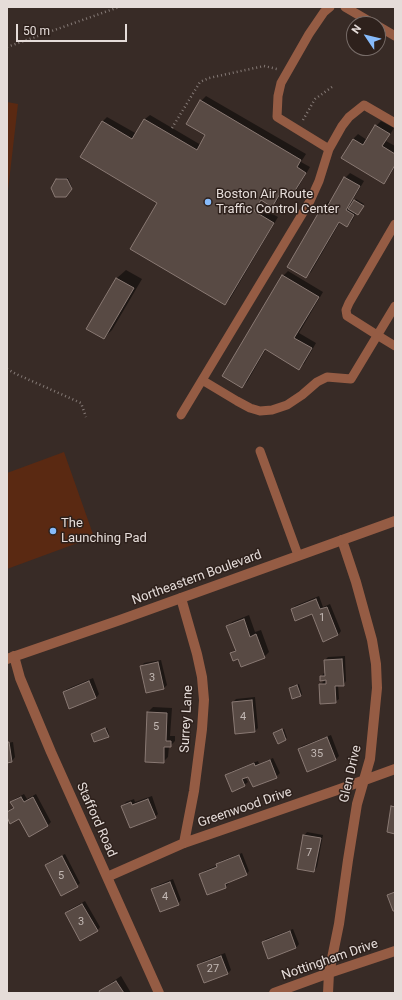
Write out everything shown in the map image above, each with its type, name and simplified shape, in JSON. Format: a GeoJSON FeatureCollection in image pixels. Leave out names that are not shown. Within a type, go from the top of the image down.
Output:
{"type":"FeatureCollection","features":[{"type":"Feature","properties":{"kind":"street","name":"Northeastern Boulevard"},"geometry":{"type":"LineString","coordinates":[[11,658],[395,521]]}},
{"type":"Feature","properties":{"kind":"street","name":"Glen Drive"},"geometry":{"type":"LineString","coordinates":[[328,993],[329,973],[339,924],[357,804],[370,760],[377,688],[376,664],[372,640],[356,582],[342,540]]}},
{"type":"Feature","properties":{"kind":"street","name":"Surrey Lane"},"geometry":{"type":"LineString","coordinates":[[181,598],[197,654],[202,677],[204,700],[194,791],[184,843]]}},
{"type":"Feature","properties":{"kind":"street","name":"Stafford Road"},"geometry":{"type":"LineString","coordinates":[[11,658],[159,993]]}},
{"type":"Feature","properties":{"kind":"street","name":"Greenwood Drive"},"geometry":{"type":"LineString","coordinates":[[107,877],[184,843],[395,769]]}},
{"type":"Feature","properties":{"kind":"street","name":"Nottingham Drive"},"geometry":{"type":"LineString","coordinates":[[274,993],[395,951]]}},
{"type":"Feature","properties":{"kind":"lane"},"geometry":{"type":"LineString","coordinates":[[329,149],[277,117],[278,96],[281,83],[313,29],[324,12],[330,7]]}},
{"type":"Feature","properties":{"kind":"lane"},"geometry":{"type":"LineString","coordinates":[[345,7],[360,16]]}},
{"type":"Feature","properties":{"kind":"lane"},"geometry":{"type":"LineString","coordinates":[[386,31],[395,36]]}},
{"type":"Feature","properties":{"kind":"lane"},"geometry":{"type":"LineString","coordinates":[[181,415],[312,196],[319,181],[329,149],[342,126],[349,117],[364,105],[395,123]]}},
{"type":"Feature","properties":{"kind":"lane"},"geometry":{"type":"LineString","coordinates":[[395,224],[346,310],[347,316],[395,346]]}},
{"type":"Feature","properties":{"kind":"lane"},"geometry":{"type":"LineString","coordinates":[[202,380],[250,408],[260,411],[272,410],[287,405],[317,382],[327,377],[351,379],[395,306]]}},
{"type":"Feature","properties":{"kind":"lane"},"geometry":{"type":"LineString","coordinates":[[260,451],[298,555]]}},
{"type":"Feature","properties":{"kind":"path"},"geometry":{"type":"LineString","coordinates":[[7,47],[118,7]]}},
{"type":"Feature","properties":{"kind":"path"},"geometry":{"type":"LineString","coordinates":[[172,128],[200,82],[209,78],[264,66],[276,69],[286,74]]}},
{"type":"Feature","properties":{"kind":"path"},"geometry":{"type":"LineString","coordinates":[[302,121],[315,99],[332,87]]}},
{"type":"Feature","properties":{"kind":"path"},"geometry":{"type":"LineString","coordinates":[[7,369],[81,403],[86,416]]}},
{"type":"Feature","properties":{"kind":"shaded area"},"geometry":{"type":"Polygon","coordinates":[[[7,102],[18,104],[7,199],[7,102]]]}},
{"type":"Feature","properties":{"kind":"shaded area"},"geometry":{"type":"Polygon","coordinates":[[[64,452],[94,537],[7,569],[7,473],[64,452]]]}},
{"type":"Feature","properties":{"kind":"building","name":"Boston Air Route Traffic Control Center"},"geometry":{"type":"Polygon","coordinates":[[[200,100],[301,160],[297,167],[306,173],[291,197],[281,192],[272,207],[261,200],[254,211],[274,223],[225,305],[130,249],[157,203],[80,157],[102,121],[132,139],[144,119],[197,150],[205,135],[186,124],[200,100]]]}},
{"type":"Feature","properties":{"kind":"building"},"geometry":{"type":"Polygon","coordinates":[[[375,125],[390,134],[382,146],[395,154],[395,165],[384,184],[341,158],[353,139],[363,145],[375,125]]]}},
{"type":"Feature","properties":{"kind":"building"},"geometry":{"type":"Polygon","coordinates":[[[344,177],[360,186],[346,210],[354,215],[347,227],[339,222],[306,278],[287,267],[323,205],[327,207],[344,177]]]}},
{"type":"Feature","properties":{"kind":"building"},"geometry":{"type":"Polygon","coordinates":[[[56,179],[67,179],[72,189],[66,197],[55,197],[51,188],[56,179]]]}},
{"type":"Feature","properties":{"kind":"building"},"geometry":{"type":"Polygon","coordinates":[[[354,200],[364,206],[358,215],[348,209],[354,200]]]}},
{"type":"Feature","properties":{"kind":"building"},"geometry":{"type":"Polygon","coordinates":[[[282,275],[319,297],[294,338],[312,348],[299,370],[265,349],[242,388],[222,376],[282,275]]]}},
{"type":"Feature","properties":{"kind":"building"},"geometry":{"type":"Polygon","coordinates":[[[116,278],[134,288],[104,339],[86,329],[116,278]]]}},
{"type":"Feature","properties":{"kind":"building"},"geometry":{"type":"Polygon","coordinates":[[[316,599],[320,609],[327,607],[338,635],[323,642],[312,614],[295,621],[291,609],[316,599]]]}},
{"type":"Feature","properties":{"kind":"building"},"geometry":{"type":"Polygon","coordinates":[[[244,619],[250,637],[256,634],[265,658],[241,667],[238,659],[233,661],[230,653],[236,651],[226,626],[244,619]]]}},
{"type":"Feature","properties":{"kind":"building"},"geometry":{"type":"Polygon","coordinates":[[[342,659],[344,686],[335,686],[336,703],[320,704],[319,684],[326,684],[326,680],[320,681],[320,676],[325,676],[324,660],[342,659]]]}},
{"type":"Feature","properties":{"kind":"building"},"geometry":{"type":"Polygon","coordinates":[[[158,662],[164,689],[146,693],[140,666],[158,662]]]}},
{"type":"Feature","properties":{"kind":"building"},"geometry":{"type":"Polygon","coordinates":[[[89,681],[96,698],[69,709],[63,692],[89,681]]]}},
{"type":"Feature","properties":{"kind":"building"},"geometry":{"type":"Polygon","coordinates":[[[297,685],[301,696],[292,699],[289,688],[297,685]]]}},
{"type":"Feature","properties":{"kind":"building"},"geometry":{"type":"Polygon","coordinates":[[[252,700],[255,732],[235,734],[232,702],[252,700]]]}},
{"type":"Feature","properties":{"kind":"building"},"geometry":{"type":"Polygon","coordinates":[[[147,712],[167,713],[166,741],[171,741],[171,747],[164,747],[164,763],[145,762],[147,712]]]}},
{"type":"Feature","properties":{"kind":"building"},"geometry":{"type":"Polygon","coordinates":[[[105,728],[109,737],[94,742],[91,734],[105,728]]]}},
{"type":"Feature","properties":{"kind":"building"},"geometry":{"type":"Polygon","coordinates":[[[282,729],[286,740],[278,744],[273,733],[282,729]]]}},
{"type":"Feature","properties":{"kind":"building"},"geometry":{"type":"Polygon","coordinates":[[[327,737],[336,760],[307,772],[298,749],[327,737]]]}},
{"type":"Feature","properties":{"kind":"building"},"geometry":{"type":"Polygon","coordinates":[[[7,742],[9,742],[12,762],[7,763],[7,742]]]}},
{"type":"Feature","properties":{"kind":"building"},"geometry":{"type":"Polygon","coordinates":[[[270,760],[277,778],[253,787],[248,777],[242,779],[245,786],[232,792],[225,775],[254,763],[255,766],[270,760]]]}},
{"type":"Feature","properties":{"kind":"building"},"geometry":{"type":"Polygon","coordinates":[[[21,797],[24,802],[33,797],[48,826],[29,837],[19,819],[10,824],[7,817],[7,812],[14,808],[10,802],[21,797]]]}},
{"type":"Feature","properties":{"kind":"building"},"geometry":{"type":"Polygon","coordinates":[[[148,799],[156,818],[130,828],[121,806],[131,802],[132,805],[148,799]]]}},
{"type":"Feature","properties":{"kind":"building"},"geometry":{"type":"Polygon","coordinates":[[[391,806],[395,807],[395,834],[387,832],[391,806]]]}},
{"type":"Feature","properties":{"kind":"building"},"geometry":{"type":"Polygon","coordinates":[[[303,835],[321,838],[314,872],[297,869],[303,835]]]}},
{"type":"Feature","properties":{"kind":"building"},"geometry":{"type":"Polygon","coordinates":[[[239,855],[247,875],[225,884],[226,888],[207,895],[199,874],[217,867],[216,864],[239,855]]]}},
{"type":"Feature","properties":{"kind":"building"},"geometry":{"type":"Polygon","coordinates":[[[62,856],[78,887],[61,896],[45,865],[62,856]]]}},
{"type":"Feature","properties":{"kind":"building"},"geometry":{"type":"Polygon","coordinates":[[[170,882],[179,905],[160,912],[151,889],[170,882]]]}},
{"type":"Feature","properties":{"kind":"building"},"geometry":{"type":"Polygon","coordinates":[[[395,892],[395,911],[393,911],[387,895],[395,892]]]}},
{"type":"Feature","properties":{"kind":"building"},"geometry":{"type":"Polygon","coordinates":[[[82,904],[98,931],[80,941],[65,913],[82,904]]]}},
{"type":"Feature","properties":{"kind":"building"},"geometry":{"type":"Polygon","coordinates":[[[290,931],[296,948],[268,959],[262,942],[290,931]]]}},
{"type":"Feature","properties":{"kind":"building"},"geometry":{"type":"Polygon","coordinates":[[[221,956],[228,974],[204,983],[197,965],[221,956]]]}},
{"type":"Feature","properties":{"kind":"building"},"geometry":{"type":"Polygon","coordinates":[[[116,981],[124,993],[100,993],[99,991],[116,981]]]}},
{"type":"Feature","properties":{"kind":"place","name":"Boston Air Route Traffic Control Center"},"geometry":{"type":"Point","coordinates":[208,202]}},
{"type":"Feature","properties":{"kind":"place","name":"The Launching Pad"},"geometry":{"type":"Point","coordinates":[53,531]}}]}
